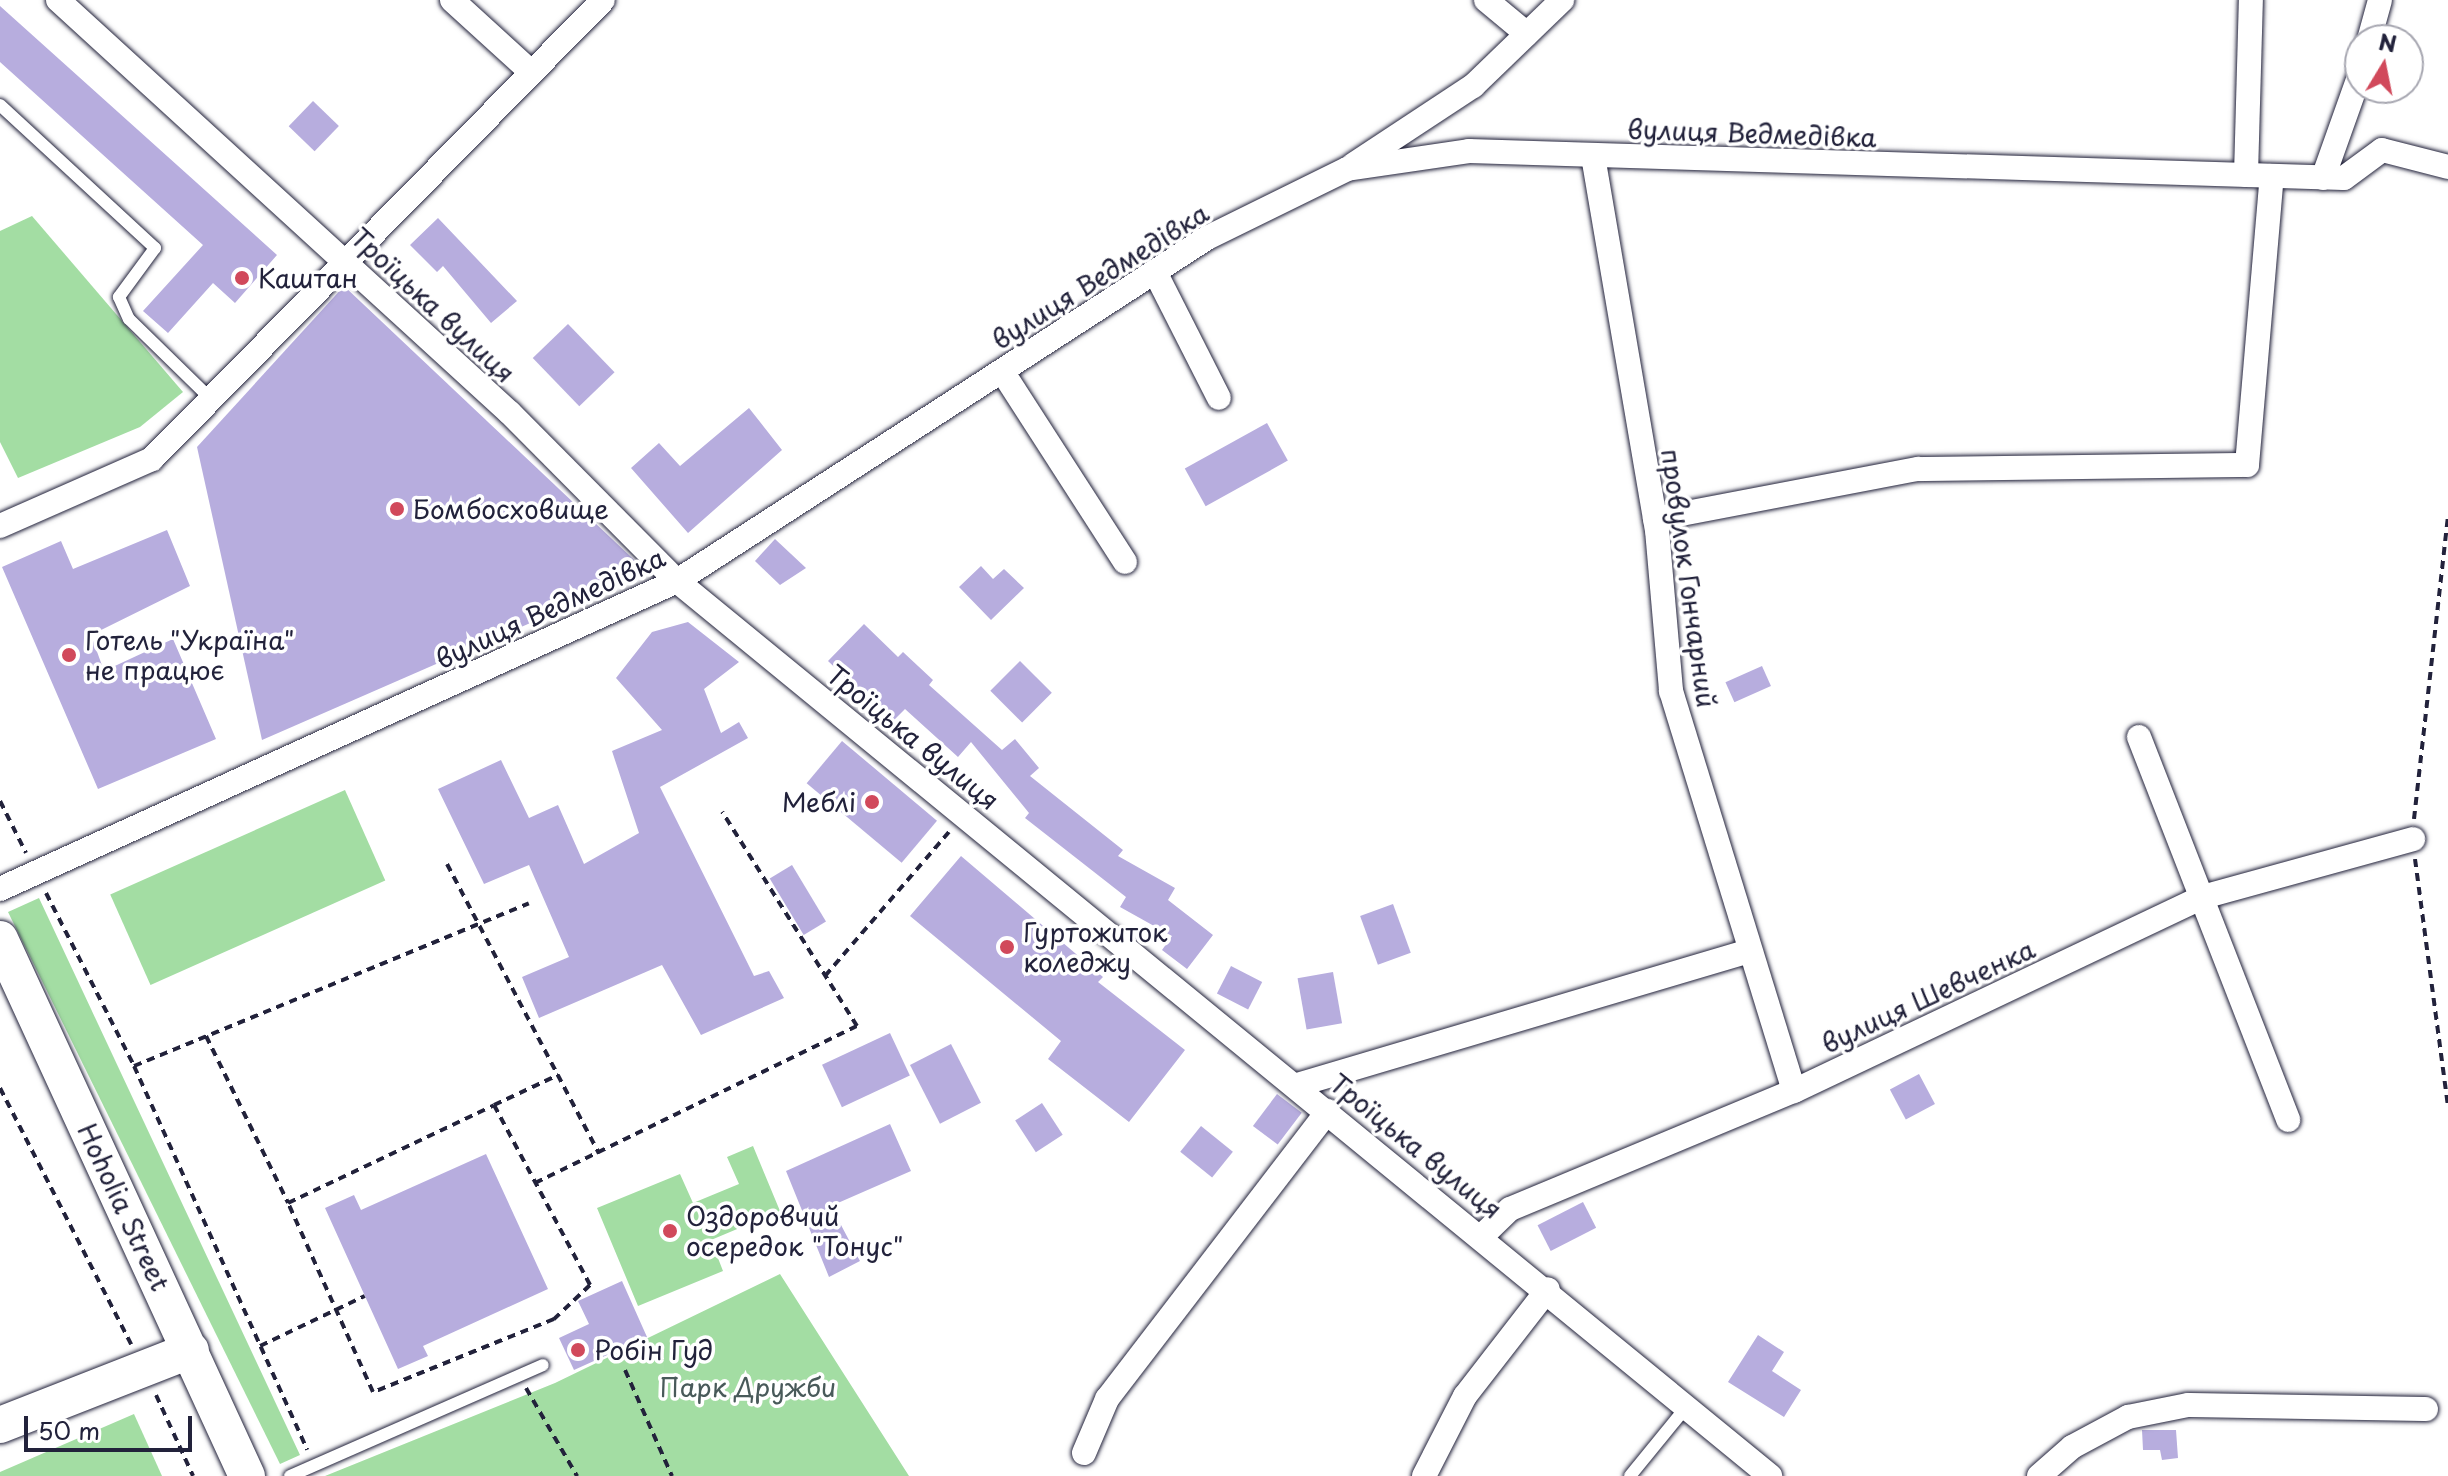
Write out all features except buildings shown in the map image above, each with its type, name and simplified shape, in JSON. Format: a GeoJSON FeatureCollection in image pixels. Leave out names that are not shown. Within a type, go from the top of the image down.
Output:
{"type":"FeatureCollection","features":[{"type":"Feature","properties":{"kind":"street","name":"Троїцька вулиця"},"geometry":{"type":"LineString","coordinates":[[58,0],[510,413],[677,581],[1548,1289],[1770,1476]]}},
{"type":"Feature","properties":{"kind":"street"},"geometry":{"type":"LineString","coordinates":[[452,0],[531,72]]}},
{"type":"Feature","properties":{"kind":"street"},"geometry":{"type":"LineString","coordinates":[[0,526],[152,459],[343,259],[603,0]]}},
{"type":"Feature","properties":{"kind":"street"},"geometry":{"type":"LineString","coordinates":[[1486,0],[1527,34]]}},
{"type":"Feature","properties":{"kind":"street"},"geometry":{"type":"LineString","coordinates":[[1347,169],[1473,86],[1562,0]]}},
{"type":"Feature","properties":{"kind":"street"},"geometry":{"type":"LineString","coordinates":[[2246,175],[2251,0]]}},
{"type":"Feature","properties":{"kind":"street"},"geometry":{"type":"LineString","coordinates":[[2373,24],[2380,0]]}},
{"type":"Feature","properties":{"kind":"street"},"geometry":{"type":"LineString","coordinates":[[2334,178],[2352,104]]}},
{"type":"Feature","properties":{"kind":"street"},"geometry":{"type":"LineString","coordinates":[[2334,178],[2382,150],[2448,167]]}},
{"type":"Feature","properties":{"kind":"street","name":"вулиця Ведмедівка"},"geometry":{"type":"LineString","coordinates":[[0,889],[677,581],[1207,238],[1347,169],[1469,151],[2334,178]]}},
{"type":"Feature","properties":{"kind":"street","name":"провулок Гончарний"},"geometry":{"type":"LineString","coordinates":[[1593,156],[1655,519],[1671,691],[1794,1091]]}},
{"type":"Feature","properties":{"kind":"street"},"geometry":{"type":"LineString","coordinates":[[1655,519],[1918,469],[2247,465],[2272,176]]}},
{"type":"Feature","properties":{"kind":"street"},"geometry":{"type":"LineString","coordinates":[[1155,272],[1219,398]]}},
{"type":"Feature","properties":{"kind":"street"},"geometry":{"type":"LineString","coordinates":[[1002,371],[1125,562]]}},
{"type":"Feature","properties":{"kind":"street"},"geometry":{"type":"LineString","coordinates":[[2139,737],[2288,1120]]}},
{"type":"Feature","properties":{"kind":"street","name":"вулиця Шевченка"},"geometry":{"type":"LineString","coordinates":[[1482,1236],[1510,1209],[1794,1091],[2203,897],[2413,839]]}},
{"type":"Feature","properties":{"kind":"street","name":"Hoholia Street"},"geometry":{"type":"LineString","coordinates":[[0,939],[247,1476]]}},
{"type":"Feature","properties":{"kind":"street"},"geometry":{"type":"LineString","coordinates":[[1297,1085],[1750,951]]}},
{"type":"Feature","properties":{"kind":"street"},"geometry":{"type":"LineString","coordinates":[[1084,1453],[1107,1399],[1328,1111]]}},
{"type":"Feature","properties":{"kind":"street"},"geometry":{"type":"LineString","coordinates":[[1424,1476],[1465,1396],[1548,1289]]}},
{"type":"Feature","properties":{"kind":"street"},"geometry":{"type":"LineString","coordinates":[[0,1425],[191,1350]]}},
{"type":"Feature","properties":{"kind":"street"},"geometry":{"type":"LineString","coordinates":[[2039,1476],[2072,1447],[2128,1417],[2188,1405],[2426,1409]]}},
{"type":"Feature","properties":{"kind":"lane"},"geometry":{"type":"LineString","coordinates":[[0,105],[155,248],[119,297],[129,319],[210,398]]}},
{"type":"Feature","properties":{"kind":"lane"},"geometry":{"type":"LineString","coordinates":[[290,1476],[543,1365]]}},
{"type":"Feature","properties":{"kind":"lane"},"geometry":{"type":"LineString","coordinates":[[1630,1476],[1687,1406]]}},
{"type":"Feature","properties":{"kind":"path"},"geometry":{"type":"LineString","coordinates":[[2448,515],[2416,759],[2413,839],[2448,1107]]}},
{"type":"Feature","properties":{"kind":"path"},"geometry":{"type":"LineString","coordinates":[[0,801],[134,1066],[315,1467]]}},
{"type":"Feature","properties":{"kind":"path"},"geometry":{"type":"LineString","coordinates":[[535,1183],[857,1026],[722,812]]}},
{"type":"Feature","properties":{"kind":"path"},"geometry":{"type":"LineString","coordinates":[[825,976],[951,830]]}},
{"type":"Feature","properties":{"kind":"path"},"geometry":{"type":"LineString","coordinates":[[447,864],[599,1153]]}},
{"type":"Feature","properties":{"kind":"path"},"geometry":{"type":"LineString","coordinates":[[134,1066],[529,903]]}},
{"type":"Feature","properties":{"kind":"path"},"geometry":{"type":"LineString","coordinates":[[206,1036],[288,1203],[373,1392],[554,1319],[590,1285],[494,1105]]}},
{"type":"Feature","properties":{"kind":"path"},"geometry":{"type":"LineString","coordinates":[[288,1203],[558,1075]]}},
{"type":"Feature","properties":{"kind":"path"},"geometry":{"type":"LineString","coordinates":[[0,1088],[144,1369],[193,1476]]}},
{"type":"Feature","properties":{"kind":"path"},"geometry":{"type":"LineString","coordinates":[[260,1346],[365,1296]]}},
{"type":"Feature","properties":{"kind":"path"},"geometry":{"type":"LineString","coordinates":[[625,1370],[672,1476]]}},
{"type":"Feature","properties":{"kind":"path"},"geometry":{"type":"LineString","coordinates":[[519,1375],[577,1476]]}},
{"type":"Feature","properties":{"kind":"green space"},"geometry":{"type":"Polygon","coordinates":[[[32,216],[183,392],[140,427],[18,478],[0,442],[0,231],[32,216]]]}},
{"type":"Feature","properties":{"kind":"green space"},"geometry":{"type":"Polygon","coordinates":[[[345,790],[385,880],[150,985],[110,895],[345,790]]]}},
{"type":"Feature","properties":{"kind":"green space"},"geometry":{"type":"Polygon","coordinates":[[[39,898],[300,1455],[280,1464],[8,912],[39,898]]]}},
{"type":"Feature","properties":{"kind":"green space","name":"Оздоровчий осередок \"Тонус\""},"geometry":{"type":"Polygon","coordinates":[[[753,1146],[780,1211],[711,1240],[723,1271],[638,1306],[597,1208],[680,1174],[693,1203],[739,1184],[727,1157],[753,1146]]]}},
{"type":"Feature","properties":{"kind":"green space","name":"Парк Дружби"},"geometry":{"type":"Polygon","coordinates":[[[780,1274],[909,1476],[325,1476],[555,1383],[780,1274]]]}},
{"type":"Feature","properties":{"kind":"green space"},"geometry":{"type":"Polygon","coordinates":[[[134,1414],[162,1476],[0,1476],[0,1472],[134,1414]]]}},
{"type":"Feature","properties":{"kind":"place","name":"Каштан"},"geometry":{"type":"Point","coordinates":[242,278]}},
{"type":"Feature","properties":{"kind":"place","name":"Бомбосховище"},"geometry":{"type":"Point","coordinates":[397,509]}},
{"type":"Feature","properties":{"kind":"place","name":"Готель \"Україна\" не працює"},"geometry":{"type":"Point","coordinates":[69,655]}},
{"type":"Feature","properties":{"kind":"place","name":"Меблі"},"geometry":{"type":"Point","coordinates":[872,802]}},
{"type":"Feature","properties":{"kind":"place","name":"Гуртожиток коледжу"},"geometry":{"type":"Point","coordinates":[1007,947]}},
{"type":"Feature","properties":{"kind":"place","name":"Оздоровчий осередок \"Тонус\""},"geometry":{"type":"Point","coordinates":[670,1231]}},
{"type":"Feature","properties":{"kind":"place","name":"Робін Гуд"},"geometry":{"type":"Point","coordinates":[578,1350]}}]}
